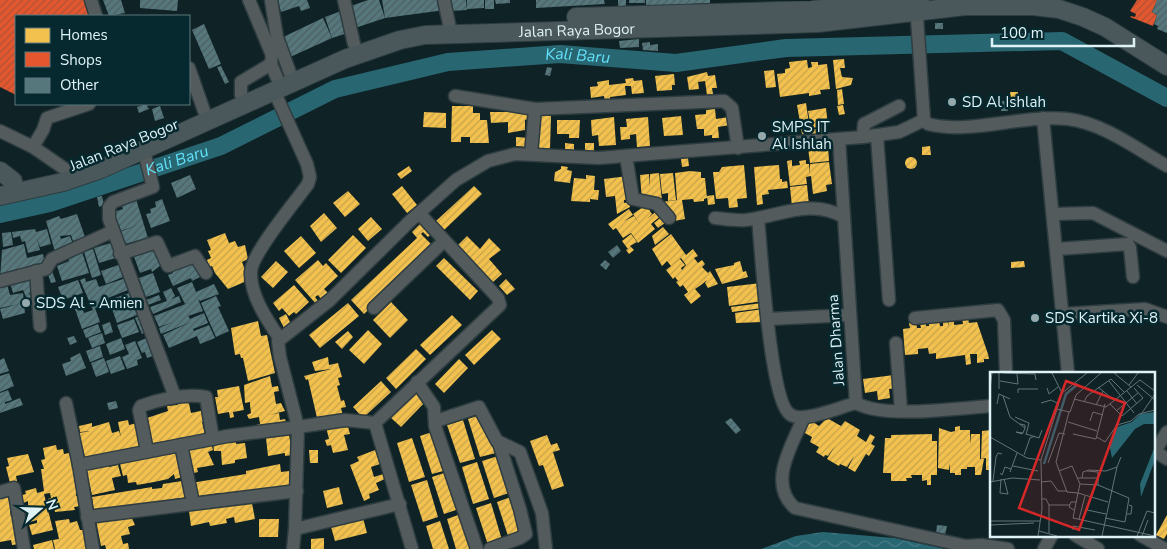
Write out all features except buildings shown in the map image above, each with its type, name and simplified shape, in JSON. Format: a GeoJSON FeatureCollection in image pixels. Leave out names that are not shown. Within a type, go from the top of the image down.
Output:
{"type":"FeatureCollection","features":[{"type":"Feature","properties":{"kind":"highway"},"geometry":{"type":"LineString","coordinates":[[1071,0],[1109,17],[1167,54]]}},
{"type":"Feature","properties":{"kind":"highway","name":"Jalan Raya Bogor"},"geometry":{"type":"LineString","coordinates":[[691,19],[811,5],[857,3],[965,6],[1017,5],[1059,8],[1104,27],[1167,66]]}},
{"type":"Feature","properties":{"kind":"highway","name":"Jalan Raya Bogor"},"geometry":{"type":"LineString","coordinates":[[0,196],[63,182],[146,158],[354,44],[397,29],[691,19],[818,23],[917,5]]}},
{"type":"Feature","properties":{"kind":"highway","name":"Jalan Raya Bogor"},"geometry":{"type":"LineString","coordinates":[[4,179],[65,169],[103,156],[241,95],[281,83],[372,49],[450,28]]}},
{"type":"Feature","properties":{"kind":"street"},"geometry":{"type":"LineString","coordinates":[[92,0],[96,15]]}},
{"type":"Feature","properties":{"kind":"street"},"geometry":{"type":"LineString","coordinates":[[248,0],[271,51],[281,83],[289,121],[309,168],[310,180],[260,250],[250,273],[259,303],[280,339]]}},
{"type":"Feature","properties":{"kind":"street"},"geometry":{"type":"LineString","coordinates":[[271,0],[277,37],[281,83]]}},
{"type":"Feature","properties":{"kind":"street"},"geometry":{"type":"LineString","coordinates":[[344,0],[354,44]]}},
{"type":"Feature","properties":{"kind":"street"},"geometry":{"type":"LineString","coordinates":[[444,0],[450,28]]}},
{"type":"Feature","properties":{"kind":"street"},"geometry":{"type":"LineString","coordinates":[[917,5],[924,120],[928,124],[949,127],[1043,118],[1085,122],[1167,166]]}},
{"type":"Feature","properties":{"kind":"street"},"geometry":{"type":"LineString","coordinates":[[190,71],[204,111]]}},
{"type":"Feature","properties":{"kind":"street"},"geometry":{"type":"LineString","coordinates":[[455,96],[535,109],[724,101],[732,108],[738,148]]}},
{"type":"Feature","properties":{"kind":"street"},"geometry":{"type":"LineString","coordinates":[[33,147],[43,130],[47,118],[86,105]]}},
{"type":"Feature","properties":{"kind":"street"},"geometry":{"type":"LineString","coordinates":[[863,137],[864,124],[899,106]]}},
{"type":"Feature","properties":{"kind":"street"},"geometry":{"type":"LineString","coordinates":[[532,154],[535,109]]}},
{"type":"Feature","properties":{"kind":"street"},"geometry":{"type":"LineString","coordinates":[[1043,118],[1068,372]]}},
{"type":"Feature","properties":{"kind":"street"},"geometry":{"type":"LineString","coordinates":[[292,549],[295,529],[298,427],[280,357],[278,341],[330,300],[419,213],[456,180],[488,161],[502,156],[532,154],[578,158],[738,148],[877,136],[899,132],[924,120]]}},
{"type":"Feature","properties":{"kind":"street"},"geometry":{"type":"LineString","coordinates":[[0,131],[33,147],[65,169]]}},
{"type":"Feature","properties":{"kind":"street"},"geometry":{"type":"LineString","coordinates":[[877,136],[889,300]]}},
{"type":"Feature","properties":{"kind":"street","name":"Jalan Dharma"},"geometry":{"type":"LineString","coordinates":[[839,139],[856,403],[872,410],[901,411],[990,406]]}},
{"type":"Feature","properties":{"kind":"street"},"geometry":{"type":"LineString","coordinates":[[626,156],[633,199],[657,204],[669,218]]}},
{"type":"Feature","properties":{"kind":"street"},"geometry":{"type":"LineString","coordinates":[[146,158],[153,187],[111,204],[109,219],[120,254],[174,397]]}},
{"type":"Feature","properties":{"kind":"street"},"geometry":{"type":"LineString","coordinates":[[716,218],[744,220],[804,209],[829,210],[844,217]]}},
{"type":"Feature","properties":{"kind":"street"},"geometry":{"type":"LineString","coordinates":[[375,423],[500,305],[498,298],[419,213]]}},
{"type":"Feature","properties":{"kind":"street"},"geometry":{"type":"LineString","coordinates":[[1053,214],[1093,213],[1167,251]]}},
{"type":"Feature","properties":{"kind":"street"},"geometry":{"type":"LineString","coordinates":[[758,218],[777,388],[787,412],[803,419],[856,403]]}},
{"type":"Feature","properties":{"kind":"street"},"geometry":{"type":"LineString","coordinates":[[0,281],[46,269],[54,258],[113,231]]}},
{"type":"Feature","properties":{"kind":"street"},"geometry":{"type":"LineString","coordinates":[[120,254],[157,242],[168,266],[195,256],[206,273]]}},
{"type":"Feature","properties":{"kind":"street"},"geometry":{"type":"LineString","coordinates":[[374,308],[444,242]]}},
{"type":"Feature","properties":{"kind":"street"},"geometry":{"type":"LineString","coordinates":[[1057,249],[1128,244],[1133,277]]}},
{"type":"Feature","properties":{"kind":"street"},"geometry":{"type":"LineString","coordinates":[[36,272],[40,326]]}},
{"type":"Feature","properties":{"kind":"street"},"geometry":{"type":"LineString","coordinates":[[1062,314],[1144,309],[1167,317]]}},
{"type":"Feature","properties":{"kind":"street"},"geometry":{"type":"LineString","coordinates":[[915,318],[998,310],[1004,320],[1006,372]]}},
{"type":"Feature","properties":{"kind":"street"},"geometry":{"type":"LineString","coordinates":[[768,318],[850,316]]}},
{"type":"Feature","properties":{"kind":"street"},"geometry":{"type":"LineString","coordinates":[[896,343],[901,411]]}},
{"type":"Feature","properties":{"kind":"street"},"geometry":{"type":"LineString","coordinates":[[417,382],[434,407],[453,482],[477,549]]}},
{"type":"Feature","properties":{"kind":"street"},"geometry":{"type":"LineString","coordinates":[[147,451],[138,410],[141,406],[174,397],[206,397],[213,439]]}},
{"type":"Feature","properties":{"kind":"street"},"geometry":{"type":"LineString","coordinates":[[66,403],[79,465],[93,549]]}},
{"type":"Feature","properties":{"kind":"street"},"geometry":{"type":"LineString","coordinates":[[436,421],[479,407],[499,443],[526,534],[490,549]]}},
{"type":"Feature","properties":{"kind":"street"},"geometry":{"type":"LineString","coordinates":[[803,419],[781,475],[785,495],[795,508],[967,548],[982,545],[1008,549]]}},
{"type":"Feature","properties":{"kind":"street"},"geometry":{"type":"LineString","coordinates":[[79,465],[213,439],[345,420],[375,423]]}},
{"type":"Feature","properties":{"kind":"street"},"geometry":{"type":"LineString","coordinates":[[375,423],[412,549]]}},
{"type":"Feature","properties":{"kind":"street"},"geometry":{"type":"LineString","coordinates":[[1167,432],[1154,451],[1167,459]]}},
{"type":"Feature","properties":{"kind":"street"},"geometry":{"type":"LineString","coordinates":[[499,443],[517,450],[521,454],[542,513],[546,549]]}},
{"type":"Feature","properties":{"kind":"street"},"geometry":{"type":"LineString","coordinates":[[181,445],[193,503]]}},
{"type":"Feature","properties":{"kind":"street"},"geometry":{"type":"LineString","coordinates":[[0,492],[14,488],[24,549]]}},
{"type":"Feature","properties":{"kind":"street"},"geometry":{"type":"LineString","coordinates":[[87,518],[296,491]]}},
{"type":"Feature","properties":{"kind":"street"},"geometry":{"type":"LineString","coordinates":[[295,529],[400,504]]}},
{"type":"Feature","properties":{"kind":"street"},"geometry":{"type":"LineString","coordinates":[[1044,549],[1051,536]]}},
{"type":"Feature","properties":{"kind":"street"},"geometry":{"type":"LineString","coordinates":[[1077,536],[1098,549]]}},
{"type":"Feature","properties":{"kind":"street"},"geometry":{"type":"LineString","coordinates":[[1142,536],[1165,549],[1167,545]]}},
{"type":"Feature","properties":{"kind":"water"},"geometry":{"type":"Polygon","coordinates":[[[823,532],[894,538],[946,549],[761,549],[796,536],[823,532]]]}},
{"type":"Feature","properties":{"kind":"waterway","name":"Kali Baru"},"geometry":{"type":"LineString","coordinates":[[0,214],[50,203],[221,146],[335,89],[448,62],[560,54],[676,63],[786,48],[1062,41],[1167,98]]}},
{"type":"Feature","properties":{"kind":"place","name":"SD Al Ishlah"},"geometry":{"type":"Point","coordinates":[952,102]}},
{"type":"Feature","properties":{"kind":"place","name":"SMPS IT Al Ishlah"},"geometry":{"type":"Point","coordinates":[762,136]}},
{"type":"Feature","properties":{"kind":"place","name":"SDS Al - Amien"},"geometry":{"type":"Point","coordinates":[26,303]}},
{"type":"Feature","properties":{"kind":"place","name":"SDS Kartika Xi-8"},"geometry":{"type":"Point","coordinates":[1035,318]}}]}
